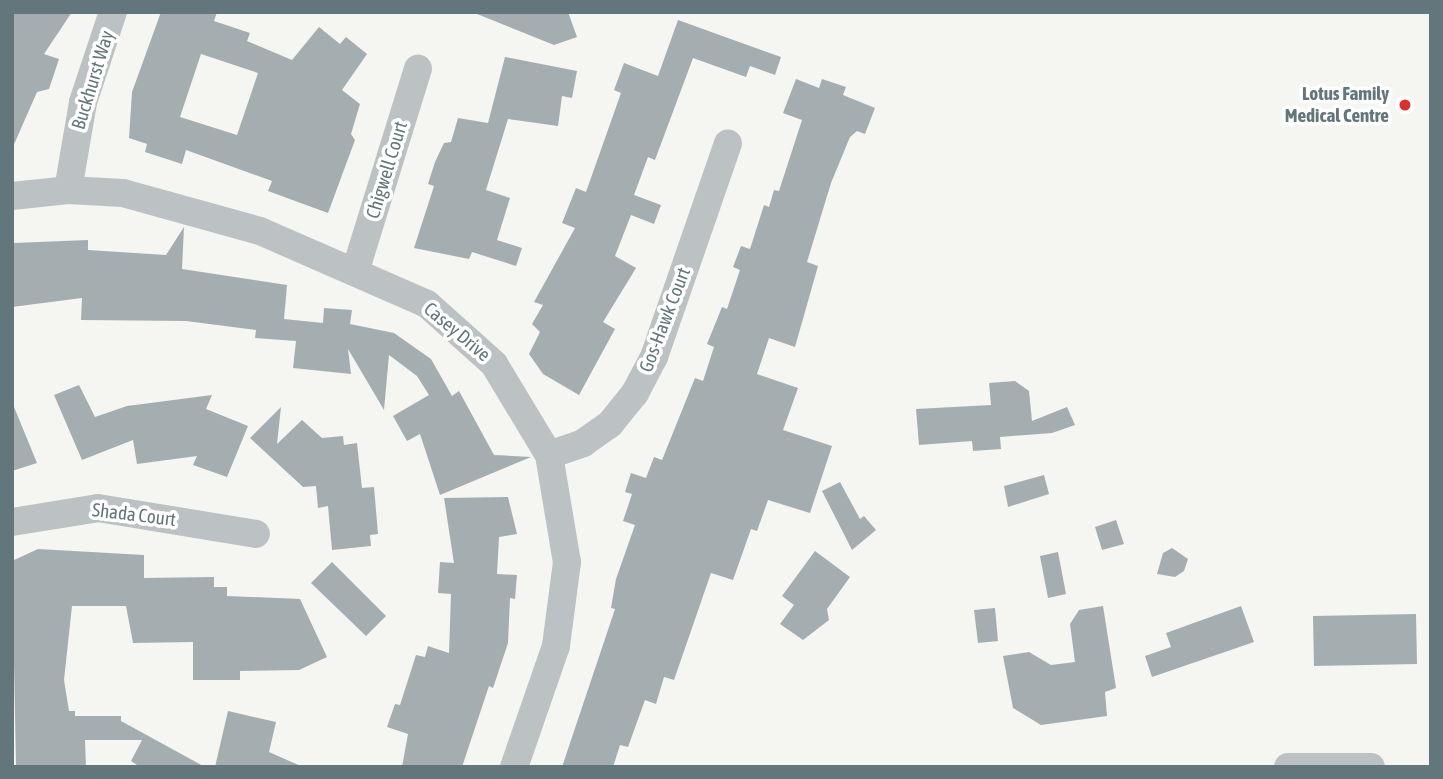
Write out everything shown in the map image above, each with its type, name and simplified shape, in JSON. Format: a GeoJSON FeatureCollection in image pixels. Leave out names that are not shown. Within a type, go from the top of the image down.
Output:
{"type":"FeatureCollection","features":[{"type":"Feature","properties":{"kind":"street","name":"Buckhurst Way"},"geometry":{"type":"LineString","coordinates":[[68,190],[83,102],[113,12]]}},
{"type":"Feature","properties":{"kind":"street","name":"Chigwell Court"},"geometry":{"type":"LineString","coordinates":[[355,272],[418,69]]}},
{"type":"Feature","properties":{"kind":"street","name":"Gos-Hawk Court"},"geometry":{"type":"LineString","coordinates":[[549,455],[583,443],[610,425],[635,393],[654,357],[728,143]]}},
{"type":"Feature","properties":{"kind":"street","name":"Casey Drive"},"geometry":{"type":"LineString","coordinates":[[12,196],[68,190],[123,193],[190,209],[260,231],[427,304],[494,364],[549,455],[567,562],[556,646],[514,767]]}},
{"type":"Feature","properties":{"kind":"street","name":"Shada Court"},"geometry":{"type":"LineString","coordinates":[[12,522],[98,508],[256,534]]}},
{"type":"Feature","properties":{"kind":"street"},"geometry":{"type":"LineString","coordinates":[[1288,767],[1371,767]]}},
{"type":"Feature","properties":{"kind":"building"},"geometry":{"type":"Polygon","coordinates":[[[12,12],[72,12],[44,54],[59,59],[49,89],[37,92],[12,149],[12,12]]]}},
{"type":"Feature","properties":{"kind":"building"},"geometry":{"type":"Polygon","coordinates":[[[161,12],[217,12],[214,21],[250,33],[247,41],[292,60],[319,27],[340,44],[346,37],[367,54],[342,90],[360,104],[351,134],[355,140],[328,213],[268,191],[272,181],[186,150],[182,164],[145,152],[147,144],[129,138],[132,92],[161,12]],[[201,54],[180,117],[237,135],[258,73],[201,54]]]}},
{"type":"Feature","properties":{"kind":"building"},"geometry":{"type":"Polygon","coordinates":[[[472,12],[568,12],[577,37],[554,45],[472,12]]]}},
{"type":"Feature","properties":{"kind":"building"},"geometry":{"type":"Polygon","coordinates":[[[678,20],[781,57],[775,75],[750,66],[746,77],[693,58],[655,160],[648,157],[634,195],[661,205],[654,224],[631,215],[615,256],[636,268],[603,322],[615,329],[579,395],[543,374],[529,354],[540,332],[532,324],[543,305],[534,302],[575,228],[562,223],[576,188],[586,192],[621,93],[614,90],[624,63],[658,76],[678,20]]]}},
{"type":"Feature","properties":{"kind":"building"},"geometry":{"type":"Polygon","coordinates":[[[505,57],[577,71],[572,98],[562,96],[558,126],[508,119],[486,190],[510,198],[497,240],[522,248],[516,266],[472,252],[469,259],[414,248],[434,186],[428,184],[444,143],[451,142],[458,118],[488,123],[505,57]]]}},
{"type":"Feature","properties":{"kind":"building"},"geometry":{"type":"Polygon","coordinates":[[[796,79],[819,88],[822,79],[846,87],[843,95],[875,108],[865,134],[857,131],[850,137],[831,183],[807,262],[818,266],[795,347],[769,338],[757,374],[798,388],[783,430],[832,446],[810,513],[768,500],[757,531],[751,529],[733,580],[711,573],[674,680],[664,677],[656,704],[645,700],[628,747],[620,745],[613,767],[562,767],[615,609],[611,608],[616,579],[635,525],[623,521],[632,494],[625,492],[631,473],[646,478],[654,457],[662,460],[695,378],[703,381],[714,347],[707,344],[722,307],[727,309],[740,270],[733,267],[741,246],[750,249],[764,205],[769,207],[774,190],[779,191],[802,120],[783,113],[796,79]]]}},
{"type":"Feature","properties":{"kind":"building"},"geometry":{"type":"Polygon","coordinates":[[[184,227],[182,269],[287,285],[284,319],[323,323],[324,308],[352,310],[350,324],[394,333],[431,359],[452,396],[459,391],[494,455],[531,457],[440,495],[420,434],[407,441],[393,416],[429,395],[417,376],[389,355],[384,410],[348,349],[351,374],[293,368],[296,341],[255,338],[256,330],[186,321],[81,320],[82,298],[12,307],[14,243],[88,240],[88,250],[166,255],[184,227]]]}},
{"type":"Feature","properties":{"kind":"building"},"geometry":{"type":"Polygon","coordinates":[[[1015,381],[1029,391],[1032,421],[1067,407],[1075,425],[1052,433],[1000,437],[1001,449],[973,451],[972,441],[919,445],[916,409],[991,405],[989,383],[1015,381]]]}},
{"type":"Feature","properties":{"kind":"building"},"geometry":{"type":"Polygon","coordinates":[[[79,385],[95,417],[127,406],[212,395],[206,409],[248,426],[227,477],[193,465],[197,456],[137,464],[133,440],[82,460],[54,395],[79,385]]]}},
{"type":"Feature","properties":{"kind":"building"},"geometry":{"type":"Polygon","coordinates":[[[12,402],[37,463],[12,471],[12,402]]]}},
{"type":"Feature","properties":{"kind":"building"},"geometry":{"type":"Polygon","coordinates":[[[281,407],[277,444],[302,420],[322,438],[343,436],[344,445],[357,443],[362,488],[374,487],[378,534],[370,535],[371,546],[332,550],[328,506],[318,508],[316,486],[303,487],[250,438],[281,407]]]}},
{"type":"Feature","properties":{"kind":"building"},"geometry":{"type":"Polygon","coordinates":[[[1044,475],[1049,494],[1008,507],[1004,486],[1044,475]]]}},
{"type":"Feature","properties":{"kind":"building"},"geometry":{"type":"Polygon","coordinates":[[[840,482],[860,519],[864,516],[876,530],[852,550],[822,491],[840,482]]]}},
{"type":"Feature","properties":{"kind":"building"},"geometry":{"type":"Polygon","coordinates":[[[508,497],[517,534],[499,537],[497,574],[517,575],[515,599],[510,598],[508,643],[493,688],[489,686],[462,767],[402,767],[408,734],[387,727],[395,704],[400,705],[416,655],[425,657],[428,646],[449,653],[451,594],[438,593],[440,562],[454,563],[444,498],[508,497]]]}},
{"type":"Feature","properties":{"kind":"building"},"geometry":{"type":"Polygon","coordinates":[[[1116,520],[1124,544],[1102,550],[1095,527],[1116,520]]]}},
{"type":"Feature","properties":{"kind":"building"},"geometry":{"type":"Polygon","coordinates":[[[1172,548],[1188,559],[1184,571],[1175,577],[1157,574],[1163,553],[1172,548]]]}},
{"type":"Feature","properties":{"kind":"building"},"geometry":{"type":"Polygon","coordinates":[[[38,549],[144,555],[144,578],[214,577],[214,587],[227,587],[227,596],[300,599],[327,657],[299,670],[240,671],[240,680],[193,680],[193,642],[133,643],[126,606],[72,606],[64,680],[69,711],[75,711],[75,716],[121,716],[121,721],[205,767],[140,767],[131,761],[142,740],[85,740],[86,767],[16,765],[12,561],[38,549]]]}},
{"type":"Feature","properties":{"kind":"building"},"geometry":{"type":"Polygon","coordinates":[[[815,551],[850,577],[827,609],[829,620],[803,640],[780,624],[794,605],[782,596],[815,551]]]}},
{"type":"Feature","properties":{"kind":"building"},"geometry":{"type":"Polygon","coordinates":[[[1058,552],[1066,594],[1048,598],[1040,556],[1058,552]]]}},
{"type":"Feature","properties":{"kind":"building"},"geometry":{"type":"Polygon","coordinates":[[[332,562],[386,616],[366,636],[311,583],[332,562]]]}},
{"type":"Feature","properties":{"kind":"building"},"geometry":{"type":"Polygon","coordinates":[[[1103,606],[1116,688],[1105,692],[1107,716],[1041,725],[1013,708],[1003,656],[1029,652],[1051,665],[1075,662],[1070,624],[1079,610],[1103,606]]]}},
{"type":"Feature","properties":{"kind":"building"},"geometry":{"type":"Polygon","coordinates":[[[1241,606],[1254,642],[1152,677],[1145,656],[1171,647],[1166,633],[1241,606]]]}},
{"type":"Feature","properties":{"kind":"building"},"geometry":{"type":"Polygon","coordinates":[[[995,608],[998,641],[978,643],[974,610],[995,608]]]}},
{"type":"Feature","properties":{"kind":"building"},"geometry":{"type":"Polygon","coordinates":[[[1416,614],[1417,664],[1314,666],[1313,616],[1416,614]]]}},
{"type":"Feature","properties":{"kind":"building"},"geometry":{"type":"Polygon","coordinates":[[[228,711],[276,722],[269,752],[303,767],[215,767],[228,711]]]}},
{"type":"Feature","properties":{"kind":"place","name":"Lotus Family Medical Centre"},"geometry":{"type":"Point","coordinates":[1405,105]}}]}
